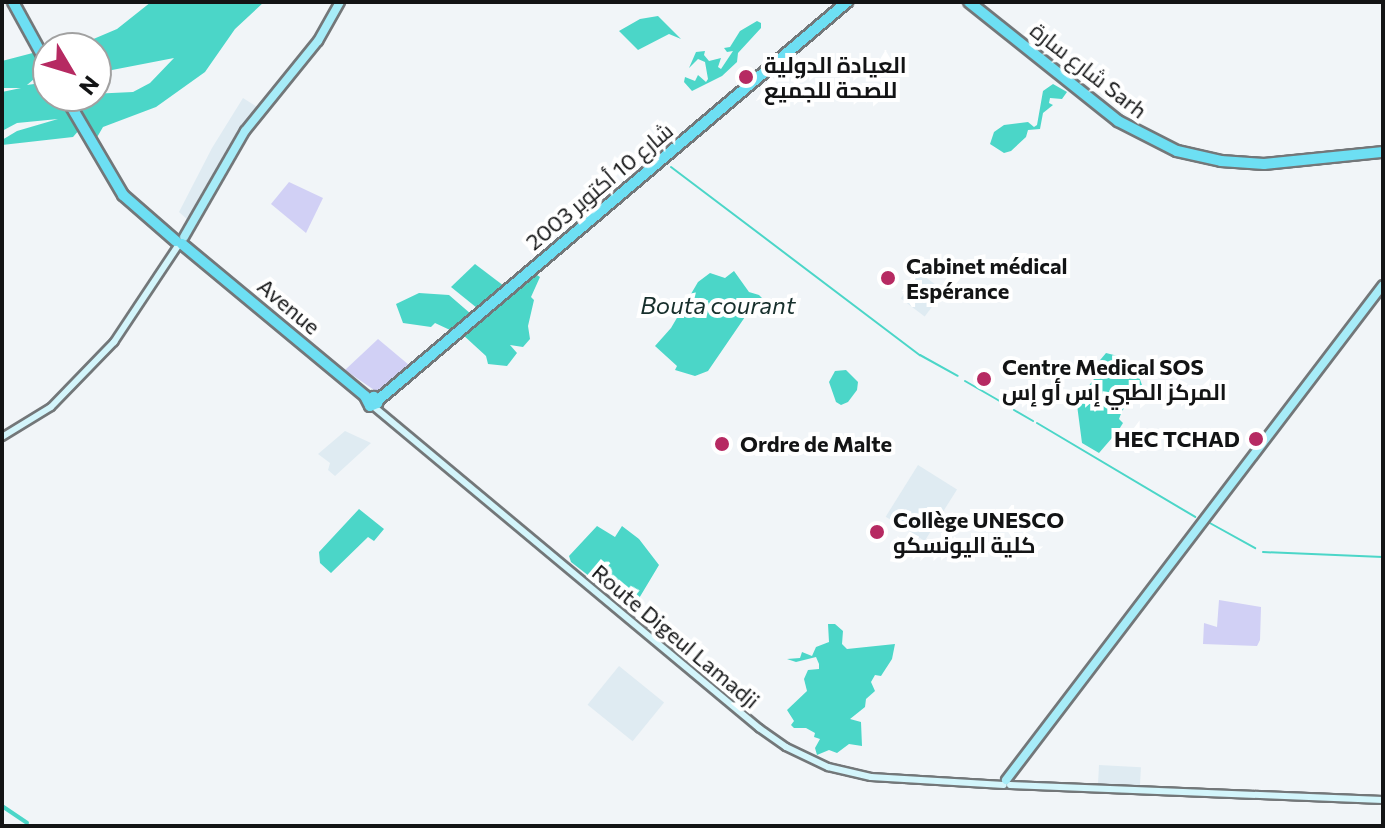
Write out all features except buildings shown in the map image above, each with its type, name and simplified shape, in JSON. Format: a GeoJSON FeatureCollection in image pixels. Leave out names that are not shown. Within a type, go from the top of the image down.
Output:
{"type":"FeatureCollection","features":[{"type":"Feature","properties":{"kind":"highway"},"geometry":{"type":"LineString","coordinates":[[13,2],[32,37]]}},
{"type":"Feature","properties":{"kind":"highway","name":"شارع 10 أكتوبر 2003"},"geometry":{"type":"LineString","coordinates":[[373,401],[654,166],[668,160],[846,2]]}},
{"type":"Feature","properties":{"kind":"highway","name":"شارع 10 أكتوبر 2003"},"geometry":{"type":"LineString","coordinates":[[373,401],[846,2]]}},
{"type":"Feature","properties":{"kind":"highway","name":"شارع سارة Sarh"},"geometry":{"type":"LineString","coordinates":[[972,2],[1114,118],[1177,151],[1221,161],[1264,164],[1383,151]]}},
{"type":"Feature","properties":{"kind":"highway"},"geometry":{"type":"LineString","coordinates":[[74,112],[107,171],[130,203],[179,239],[373,401]]}},
{"type":"Feature","properties":{"kind":"main road"},"geometry":{"type":"LineString","coordinates":[[2,436],[50,405],[126,324],[245,131],[314,47],[340,2]]}},
{"type":"Feature","properties":{"kind":"main road"},"geometry":{"type":"LineString","coordinates":[[1007,782],[1383,287]]}},
{"type":"Feature","properties":{"kind":"main road"},"geometry":{"type":"LineString","coordinates":[[1007,782],[1190,548],[1383,287]]}},
{"type":"Feature","properties":{"kind":"main road","name":"Route Digeul Lamadji"},"geometry":{"type":"LineString","coordinates":[[373,401],[760,730],[795,752],[828,767],[871,777],[1257,793]]}},
{"type":"Feature","properties":{"kind":"main road"},"geometry":{"type":"LineString","coordinates":[[1202,514],[1212,510]]}},
{"type":"Feature","properties":{"kind":"main road"},"geometry":{"type":"LineString","coordinates":[[1017,771],[1016,778],[1020,783]]}},
{"type":"Feature","properties":{"kind":"main road","name":"Route Digeul Lamadji"},"geometry":{"type":"LineString","coordinates":[[1007,782],[1383,798]]}},
{"type":"Feature","properties":{"kind":"shaded area"},"geometry":{"type":"Polygon","coordinates":[[[243,98],[257,107],[189,221],[179,212],[212,148],[243,98]]]}},
{"type":"Feature","properties":{"kind":"shaded area"},"geometry":{"type":"Polygon","coordinates":[[[289,182],[323,198],[306,233],[271,204],[289,182]]]}},
{"type":"Feature","properties":{"kind":"shaded area"},"geometry":{"type":"Polygon","coordinates":[[[920,273],[944,291],[925,317],[901,299],[920,273]]]}},
{"type":"Feature","properties":{"kind":"shaded area"},"geometry":{"type":"Polygon","coordinates":[[[378,339],[409,365],[377,392],[345,370],[378,339]]]}},
{"type":"Feature","properties":{"kind":"shaded area"},"geometry":{"type":"Polygon","coordinates":[[[345,431],[371,443],[335,476],[328,470],[330,463],[318,454],[345,431]]]}},
{"type":"Feature","properties":{"kind":"shaded area"},"geometry":{"type":"Polygon","coordinates":[[[918,465],[957,489],[925,541],[886,517],[918,465]]]}},
{"type":"Feature","properties":{"kind":"shaded area"},"geometry":{"type":"Polygon","coordinates":[[[1219,600],[1261,607],[1257,646],[1203,644],[1204,623],[1217,627],[1219,600]]]}},
{"type":"Feature","properties":{"kind":"shaded area"},"geometry":{"type":"Polygon","coordinates":[[[619,666],[664,703],[633,741],[588,705],[619,666]]]}},
{"type":"Feature","properties":{"kind":"shaded area"},"geometry":{"type":"Polygon","coordinates":[[[1099,765],[1141,767],[1140,786],[1098,784],[1099,765]]]}},
{"type":"Feature","properties":{"kind":"water"},"geometry":{"type":"Polygon","coordinates":[[[151,2],[264,2],[235,29],[205,72],[156,107],[103,127],[96,139],[80,129],[73,137],[2,145],[2,140],[17,131],[58,119],[17,123],[2,131],[2,92],[21,88],[2,88],[2,61],[32,53],[32,81],[27,85],[32,84],[32,112],[112,112],[112,93],[133,92],[150,83],[174,58],[112,70],[110,32],[151,2]]]}},
{"type":"Feature","properties":{"kind":"water"},"geometry":{"type":"Polygon","coordinates":[[[658,16],[681,39],[669,34],[638,50],[619,31],[640,19],[658,16]]]}},
{"type":"Feature","properties":{"kind":"water"},"geometry":{"type":"Polygon","coordinates":[[[757,21],[761,23],[761,28],[738,53],[737,62],[722,76],[692,91],[684,82],[685,77],[695,81],[698,75],[706,82],[708,79],[705,62],[698,59],[689,68],[696,52],[705,51],[704,55],[709,61],[721,58],[718,67],[721,69],[733,51],[727,52],[724,48],[730,47],[740,31],[757,21]]]}},
{"type":"Feature","properties":{"kind":"water"},"geometry":{"type":"Polygon","coordinates":[[[1053,84],[1067,92],[1062,99],[1050,98],[1049,103],[1053,105],[1043,113],[1040,129],[1028,130],[1026,137],[1011,151],[1004,153],[990,144],[994,132],[1004,125],[1028,122],[1034,127],[1037,125],[1043,91],[1053,84]]]}},
{"type":"Feature","properties":{"kind":"water"},"geometry":{"type":"Polygon","coordinates":[[[475,264],[504,286],[477,308],[451,287],[475,264]]]}},
{"type":"Feature","properties":{"kind":"water","name":"Bouta courant"},"geometry":{"type":"Polygon","coordinates":[[[734,271],[749,292],[759,295],[766,302],[755,313],[747,314],[708,371],[695,376],[675,370],[677,366],[655,346],[671,328],[698,282],[710,273],[725,278],[734,271]]]}},
{"type":"Feature","properties":{"kind":"water"},"geometry":{"type":"Polygon","coordinates":[[[534,273],[540,277],[531,297],[534,300],[528,326],[530,339],[523,347],[510,345],[517,353],[507,366],[488,364],[486,356],[462,334],[534,273]]]}},
{"type":"Feature","properties":{"kind":"water"},"geometry":{"type":"Polygon","coordinates":[[[419,293],[449,295],[471,314],[450,330],[435,323],[431,327],[403,323],[396,304],[419,293]]]}},
{"type":"Feature","properties":{"kind":"water"},"geometry":{"type":"Polygon","coordinates":[[[1106,353],[1118,356],[1136,368],[1142,385],[1122,411],[1119,419],[1123,423],[1118,431],[1099,453],[1082,443],[1077,405],[1089,394],[1088,387],[1094,379],[1084,374],[1085,369],[1090,372],[1106,353]]]}},
{"type":"Feature","properties":{"kind":"water"},"geometry":{"type":"Polygon","coordinates":[[[846,370],[858,382],[857,390],[848,402],[841,405],[836,402],[829,382],[835,371],[846,370]]]}},
{"type":"Feature","properties":{"kind":"water"},"geometry":{"type":"Polygon","coordinates":[[[359,509],[384,529],[374,541],[368,537],[331,573],[320,563],[319,552],[359,509]]]}},
{"type":"Feature","properties":{"kind":"water"},"geometry":{"type":"Polygon","coordinates":[[[597,526],[615,537],[622,526],[639,539],[659,565],[638,600],[625,604],[571,562],[569,556],[597,526]]]}},
{"type":"Feature","properties":{"kind":"water"},"geometry":{"type":"Polygon","coordinates":[[[828,624],[835,624],[843,631],[842,644],[847,649],[895,644],[892,659],[881,676],[875,675],[871,682],[875,691],[866,699],[865,707],[850,719],[861,722],[862,746],[849,744],[837,753],[829,750],[817,755],[815,748],[820,739],[806,728],[794,728],[791,725],[794,721],[787,710],[807,691],[804,679],[808,670],[819,669],[819,664],[816,657],[796,662],[787,659],[800,658],[802,652],[812,656],[816,647],[829,642],[828,624]]]}},
{"type":"Feature","properties":{"kind":"waterway"},"geometry":{"type":"LineString","coordinates":[[671,167],[920,355],[958,376]]}},
{"type":"Feature","properties":{"kind":"waterway"},"geometry":{"type":"LineString","coordinates":[[965,381],[1010,407]]}},
{"type":"Feature","properties":{"kind":"waterway"},"geometry":{"type":"LineString","coordinates":[[1014,410],[1033,421]]}},
{"type":"Feature","properties":{"kind":"waterway"},"geometry":{"type":"LineString","coordinates":[[1037,423],[1195,517]]}},
{"type":"Feature","properties":{"kind":"waterway"},"geometry":{"type":"LineString","coordinates":[[1208,522],[1255,548]]}},
{"type":"Feature","properties":{"kind":"waterway"},"geometry":{"type":"LineString","coordinates":[[1263,552],[1383,557]]}},
{"type":"Feature","properties":{"kind":"waterway"},"geometry":{"type":"LineString","coordinates":[[2,806],[27,823]]}},
{"type":"Feature","properties":{"kind":"place","name":"العيادة الدولية للصحة للجميع"},"geometry":{"type":"Point","coordinates":[746,77]}},
{"type":"Feature","properties":{"kind":"place","name":"Cabinet médical Espérance"},"geometry":{"type":"Point","coordinates":[888,278]}},
{"type":"Feature","properties":{"kind":"place","name":"Centre Medical SOS المركز الطبي إس أو إس"},"geometry":{"type":"Point","coordinates":[984,379]}},
{"type":"Feature","properties":{"kind":"place","name":"HEC TCHAD"},"geometry":{"type":"Point","coordinates":[1256,439]}},
{"type":"Feature","properties":{"kind":"place","name":"Ordre de Malte"},"geometry":{"type":"Point","coordinates":[722,444]}},
{"type":"Feature","properties":{"kind":"place","name":"Collège UNESCO كلية اليونسكو"},"geometry":{"type":"Point","coordinates":[877,532]}}]}
